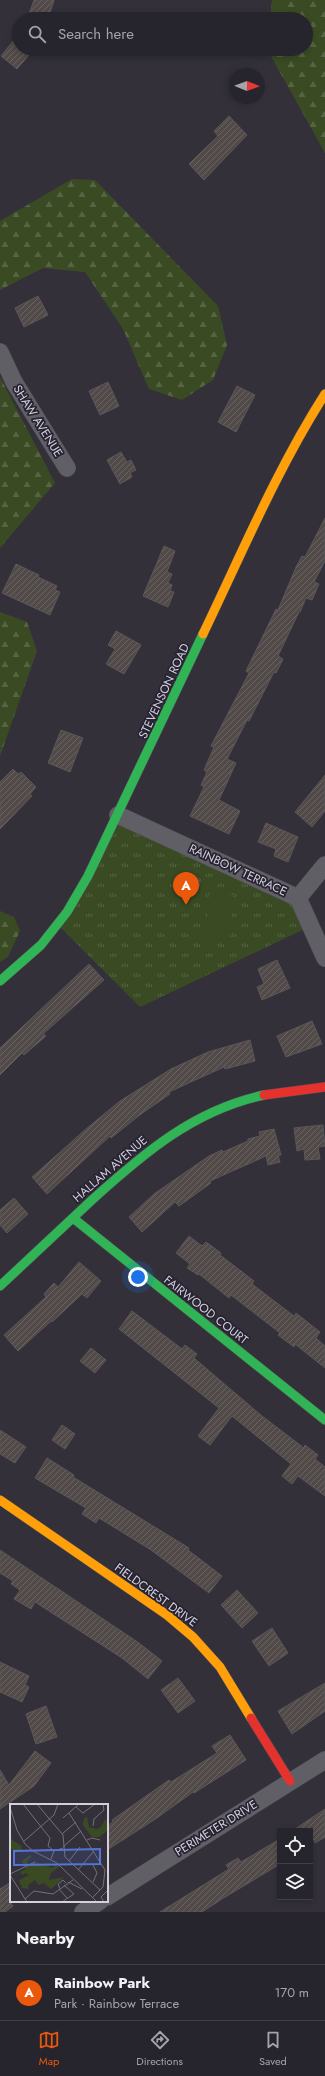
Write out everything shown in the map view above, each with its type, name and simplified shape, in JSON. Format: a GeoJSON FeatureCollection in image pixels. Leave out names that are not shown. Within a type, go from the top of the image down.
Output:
{"type":"FeatureCollection","features":[{"type":"Feature","properties":{"kind":"street","name":"SHAW AVENUE"},"geometry":{"type":"LineString","coordinates":[[0,352],[14,382],[67,468]]}},
{"type":"Feature","properties":{"kind":"street","name":"STEVENSON ROAD"},"geometry":{"type":"LineString","coordinates":[[0,981],[41,945],[67,912],[88,876],[284,465],[307,422],[325,394]]}},
{"type":"Feature","properties":{"kind":"street","name":"RAINBOW TERRACE"},"geometry":{"type":"LineString","coordinates":[[118,815],[298,898],[325,958]]}},
{"type":"Feature","properties":{"kind":"street"},"geometry":{"type":"LineString","coordinates":[[298,898],[325,865]]}},
{"type":"Feature","properties":{"kind":"street","name":"HALLAM AVENUE"},"geometry":{"type":"LineString","coordinates":[[0,1286],[138,1158],[172,1133],[200,1117],[243,1101],[290,1090],[325,1087]]}},
{"type":"Feature","properties":{"kind":"street","name":"FAIRWOOD COURT"},"geometry":{"type":"LineString","coordinates":[[73,1218],[172,1300],[325,1420]]}},
{"type":"Feature","properties":{"kind":"street","name":"FIELDCREST DRIVE"},"geometry":{"type":"LineString","coordinates":[[0,1500],[167,1614],[193,1637],[220,1667],[290,1781]]}},
{"type":"Feature","properties":{"kind":"street","name":"PERIMETER DRIVE"},"geometry":{"type":"LineString","coordinates":[[108,1896],[325,1760]]}},
{"type":"Feature","properties":{"kind":"street"},"geometry":{"type":"LineString","coordinates":[[82,1912],[98,1902]]}},
{"type":"Feature","properties":{"kind":"green space"},"geometry":{"type":"Polygon","coordinates":[[[272,0],[325,0],[325,153],[271,56],[313,56],[313,12],[271,12],[272,0]]]}},
{"type":"Feature","properties":{"kind":"green space"},"geometry":{"type":"Polygon","coordinates":[[[72,179],[95,180],[218,306],[227,345],[213,380],[182,400],[149,389],[123,329],[85,272],[43,268],[0,290],[0,221],[72,179]]]}},
{"type":"Feature","properties":{"kind":"green space"},"geometry":{"type":"Polygon","coordinates":[[[0,377],[55,483],[0,548],[0,377]]]}},
{"type":"Feature","properties":{"kind":"green space"},"geometry":{"type":"Polygon","coordinates":[[[0,612],[27,622],[37,651],[0,756],[0,612]]]}},
{"type":"Feature","properties":{"kind":"green space"},"geometry":{"type":"Polygon","coordinates":[[[118,815],[298,898],[311,926],[140,1007],[57,924],[118,815]]]}},
{"type":"Feature","properties":{"kind":"green space"},"geometry":{"type":"Polygon","coordinates":[[[209,894],[233,895],[230,939],[206,937],[209,894]]]}},
{"type":"Feature","properties":{"kind":"green space"},"geometry":{"type":"Polygon","coordinates":[[[0,911],[14,917],[20,931],[8,957],[0,962],[0,911]]]}},
{"type":"Feature","properties":{"kind":"building"},"geometry":{"type":"Polygon","coordinates":[[[34,0],[54,0],[50,12],[30,12],[34,0]]]}},
{"type":"Feature","properties":{"kind":"building"},"geometry":{"type":"Polygon","coordinates":[[[12,43],[12,56],[28,56],[17,69],[1,56],[12,43]]]}},
{"type":"Feature","properties":{"kind":"building"},"geometry":{"type":"Polygon","coordinates":[[[229,116],[247,135],[204,180],[189,164],[218,136],[214,131],[229,116]]]}},
{"type":"Feature","properties":{"kind":"building"},"geometry":{"type":"Polygon","coordinates":[[[38,296],[48,315],[24,327],[15,308],[38,296]]]}},
{"type":"Feature","properties":{"kind":"building"},"geometry":{"type":"Polygon","coordinates":[[[108,382],[119,406],[100,415],[89,391],[108,382]]]}},
{"type":"Feature","properties":{"kind":"building"},"geometry":{"type":"Polygon","coordinates":[[[237,386],[255,395],[236,432],[218,422],[237,386]]]}},
{"type":"Feature","properties":{"kind":"building"},"geometry":{"type":"Polygon","coordinates":[[[121,452],[127,462],[131,460],[136,470],[130,473],[132,477],[120,484],[107,460],[121,452]]]}},
{"type":"Feature","properties":{"kind":"building"},"geometry":{"type":"Polygon","coordinates":[[[325,518],[325,561],[314,582],[319,584],[312,600],[306,598],[278,656],[283,659],[276,673],[274,672],[249,721],[247,720],[227,759],[236,763],[219,800],[240,811],[229,834],[190,816],[204,787],[201,785],[207,772],[204,770],[214,747],[211,746],[249,673],[246,671],[276,609],[278,610],[296,567],[302,556],[305,557],[325,518]]]}},
{"type":"Feature","properties":{"kind":"building"},"geometry":{"type":"Polygon","coordinates":[[[164,546],[175,551],[167,572],[172,574],[168,583],[172,585],[170,591],[174,592],[168,607],[143,596],[164,546]]]}},
{"type":"Feature","properties":{"kind":"building"},"geometry":{"type":"Polygon","coordinates":[[[16,564],[57,586],[55,590],[60,592],[50,615],[2,593],[16,564]]]}},
{"type":"Feature","properties":{"kind":"building"},"geometry":{"type":"Polygon","coordinates":[[[116,631],[141,645],[124,674],[106,664],[115,649],[108,645],[116,631]]]}},
{"type":"Feature","properties":{"kind":"building"},"geometry":{"type":"Polygon","coordinates":[[[61,730],[83,738],[70,772],[48,763],[61,730]]]}},
{"type":"Feature","properties":{"kind":"building"},"geometry":{"type":"Polygon","coordinates":[[[13,769],[18,774],[21,772],[36,787],[30,794],[32,796],[0,829],[0,782],[13,769]]]}},
{"type":"Feature","properties":{"kind":"building"},"geometry":{"type":"Polygon","coordinates":[[[325,775],[325,811],[312,827],[295,812],[325,775]]]}},
{"type":"Feature","properties":{"kind":"building"},"geometry":{"type":"Polygon","coordinates":[[[266,823],[298,837],[288,862],[274,856],[276,849],[258,842],[266,823]]]}},
{"type":"Feature","properties":{"kind":"building"},"geometry":{"type":"Polygon","coordinates":[[[186,872],[201,880],[194,895],[179,887],[186,872]]]}},
{"type":"Feature","properties":{"kind":"building"},"geometry":{"type":"Polygon","coordinates":[[[277,960],[290,988],[262,1000],[257,987],[264,984],[258,969],[277,960]]]}},
{"type":"Feature","properties":{"kind":"building"},"geometry":{"type":"Polygon","coordinates":[[[89,964],[104,980],[43,1034],[46,1036],[24,1055],[22,1053],[0,1075],[0,1048],[89,964]]]}},
{"type":"Feature","properties":{"kind":"building"},"geometry":{"type":"Polygon","coordinates":[[[312,1021],[322,1044],[286,1057],[277,1036],[312,1021]]]}},
{"type":"Feature","properties":{"kind":"building"},"geometry":{"type":"Polygon","coordinates":[[[250,1040],[255,1061],[225,1069],[224,1067],[169,1092],[170,1094],[141,1114],[111,1138],[110,1136],[47,1194],[32,1177],[120,1101],[171,1069],[208,1052],[250,1040]]]}},
{"type":"Feature","properties":{"kind":"building"},"geometry":{"type":"Polygon","coordinates":[[[323,1125],[325,1146],[318,1147],[320,1159],[305,1160],[304,1149],[297,1151],[294,1128],[323,1125]]]}},
{"type":"Feature","properties":{"kind":"building"},"geometry":{"type":"Polygon","coordinates":[[[274,1129],[281,1155],[278,1155],[280,1162],[268,1165],[266,1156],[210,1181],[211,1183],[179,1206],[175,1202],[142,1232],[129,1217],[154,1194],[209,1156],[222,1150],[223,1152],[248,1141],[248,1139],[260,1136],[259,1132],[274,1129]]]}},
{"type":"Feature","properties":{"kind":"building"},"geometry":{"type":"Polygon","coordinates":[[[14,1198],[28,1214],[7,1233],[0,1225],[0,1210],[14,1198]]]}},
{"type":"Feature","properties":{"kind":"building"},"geometry":{"type":"Polygon","coordinates":[[[189,1236],[202,1246],[206,1242],[221,1253],[220,1255],[254,1281],[252,1284],[294,1316],[296,1313],[320,1332],[316,1338],[325,1346],[325,1368],[295,1344],[294,1347],[278,1335],[280,1333],[231,1295],[229,1298],[199,1274],[198,1275],[187,1268],[190,1264],[176,1253],[189,1236]]]}},
{"type":"Feature","properties":{"kind":"building"},"geometry":{"type":"Polygon","coordinates":[[[79,1262],[101,1281],[87,1298],[82,1294],[18,1351],[4,1335],[46,1297],[44,1294],[54,1283],[58,1287],[79,1262]]]}},
{"type":"Feature","properties":{"kind":"building"},"geometry":{"type":"Polygon","coordinates":[[[132,1311],[182,1349],[185,1345],[197,1354],[194,1358],[262,1416],[304,1448],[305,1445],[318,1455],[315,1459],[325,1467],[325,1496],[298,1476],[292,1484],[282,1476],[291,1464],[232,1416],[210,1445],[198,1436],[219,1408],[119,1329],[132,1311]]]}},
{"type":"Feature","properties":{"kind":"building"},"geometry":{"type":"Polygon","coordinates":[[[91,1348],[106,1360],[95,1373],[80,1361],[91,1348]]]}},
{"type":"Feature","properties":{"kind":"building"},"geometry":{"type":"Polygon","coordinates":[[[62,1425],[75,1434],[65,1449],[52,1440],[62,1425]]]}},
{"type":"Feature","properties":{"kind":"building"},"geometry":{"type":"Polygon","coordinates":[[[0,1430],[26,1447],[15,1463],[0,1454],[0,1430]]]}},
{"type":"Feature","properties":{"kind":"building"},"geometry":{"type":"Polygon","coordinates":[[[47,1458],[74,1475],[73,1477],[189,1548],[188,1550],[222,1576],[209,1593],[151,1550],[99,1518],[96,1523],[82,1514],[86,1508],[35,1478],[47,1458]]]}},
{"type":"Feature","properties":{"kind":"building"},"geometry":{"type":"Polygon","coordinates":[[[0,1550],[139,1643],[162,1661],[148,1679],[122,1658],[35,1602],[31,1609],[14,1599],[20,1590],[11,1584],[13,1581],[0,1573],[0,1550]]]}},
{"type":"Feature","properties":{"kind":"building"},"geometry":{"type":"Polygon","coordinates":[[[237,1590],[258,1613],[242,1628],[221,1605],[237,1590]]]}},
{"type":"Feature","properties":{"kind":"building"},"geometry":{"type":"Polygon","coordinates":[[[272,1628],[288,1653],[269,1666],[252,1641],[272,1628]]]}},
{"type":"Feature","properties":{"kind":"building"},"geometry":{"type":"Polygon","coordinates":[[[0,1662],[29,1676],[25,1685],[29,1687],[22,1702],[0,1692],[0,1662]]]}},
{"type":"Feature","properties":{"kind":"building"},"geometry":{"type":"Polygon","coordinates":[[[178,1678],[195,1701],[178,1713],[161,1690],[178,1678]]]}},
{"type":"Feature","properties":{"kind":"building"},"geometry":{"type":"Polygon","coordinates":[[[325,1683],[325,1711],[292,1734],[278,1711],[325,1683]]]}},
{"type":"Feature","properties":{"kind":"building"},"geometry":{"type":"Polygon","coordinates":[[[46,1706],[57,1737],[36,1744],[26,1714],[46,1706]]]}},
{"type":"Feature","properties":{"kind":"building"},"geometry":{"type":"Polygon","coordinates":[[[230,1735],[246,1760],[194,1793],[193,1792],[154,1820],[108,1849],[108,1825],[113,1822],[112,1820],[169,1780],[171,1782],[217,1753],[212,1746],[230,1735]]]}},
{"type":"Feature","properties":{"kind":"building"},"geometry":{"type":"Polygon","coordinates":[[[35,1751],[51,1763],[34,1786],[0,1809],[0,1770],[9,1785],[35,1751]]]}},
{"type":"Feature","properties":{"kind":"building"},"geometry":{"type":"Polygon","coordinates":[[[325,1809],[325,1837],[315,1843],[313,1838],[313,1828],[296,1828],[325,1809]]]}},
{"type":"Feature","properties":{"kind":"building"},"geometry":{"type":"Polygon","coordinates":[[[277,1841],[277,1866],[202,1912],[160,1912],[229,1869],[226,1865],[238,1858],[241,1862],[277,1841]]]}},
{"type":"Feature","properties":{"kind":"building"},"geometry":{"type":"Polygon","coordinates":[[[10,1883],[10,1902],[13,1906],[5,1912],[0,1912],[0,1889],[10,1883]]]}},
{"type":"Feature","properties":{"kind":"traffic: fast"},"geometry":{"type":"LineString","coordinates":[[0,981],[41,945],[67,912],[88,876],[203,634]]}},
{"type":"Feature","properties":{"kind":"traffic: fast"},"geometry":{"type":"LineString","coordinates":[[0,1286],[131,1165],[171,1135],[215,1111],[264,1095]]}},
{"type":"Feature","properties":{"kind":"traffic: fast"},"geometry":{"type":"LineString","coordinates":[[73,1218],[325,1420]]}},
{"type":"Feature","properties":{"kind":"traffic: slow"},"geometry":{"type":"LineString","coordinates":[[203,634],[246,542],[291,452],[325,394]]}},
{"type":"Feature","properties":{"kind":"traffic: slow"},"geometry":{"type":"LineString","coordinates":[[0,1500],[167,1615],[193,1637],[220,1667],[251,1718]]}},
{"type":"Feature","properties":{"kind":"traffic: jam"},"geometry":{"type":"LineString","coordinates":[[264,1095],[325,1087]]}},
{"type":"Feature","properties":{"kind":"traffic: jam"},"geometry":{"type":"LineString","coordinates":[[251,1718],[290,1781]]}},
{"type":"Feature","properties":{"kind":"place","name":"Rainbow Park"},"geometry":{"type":"Point","coordinates":[186,905]}}]}
